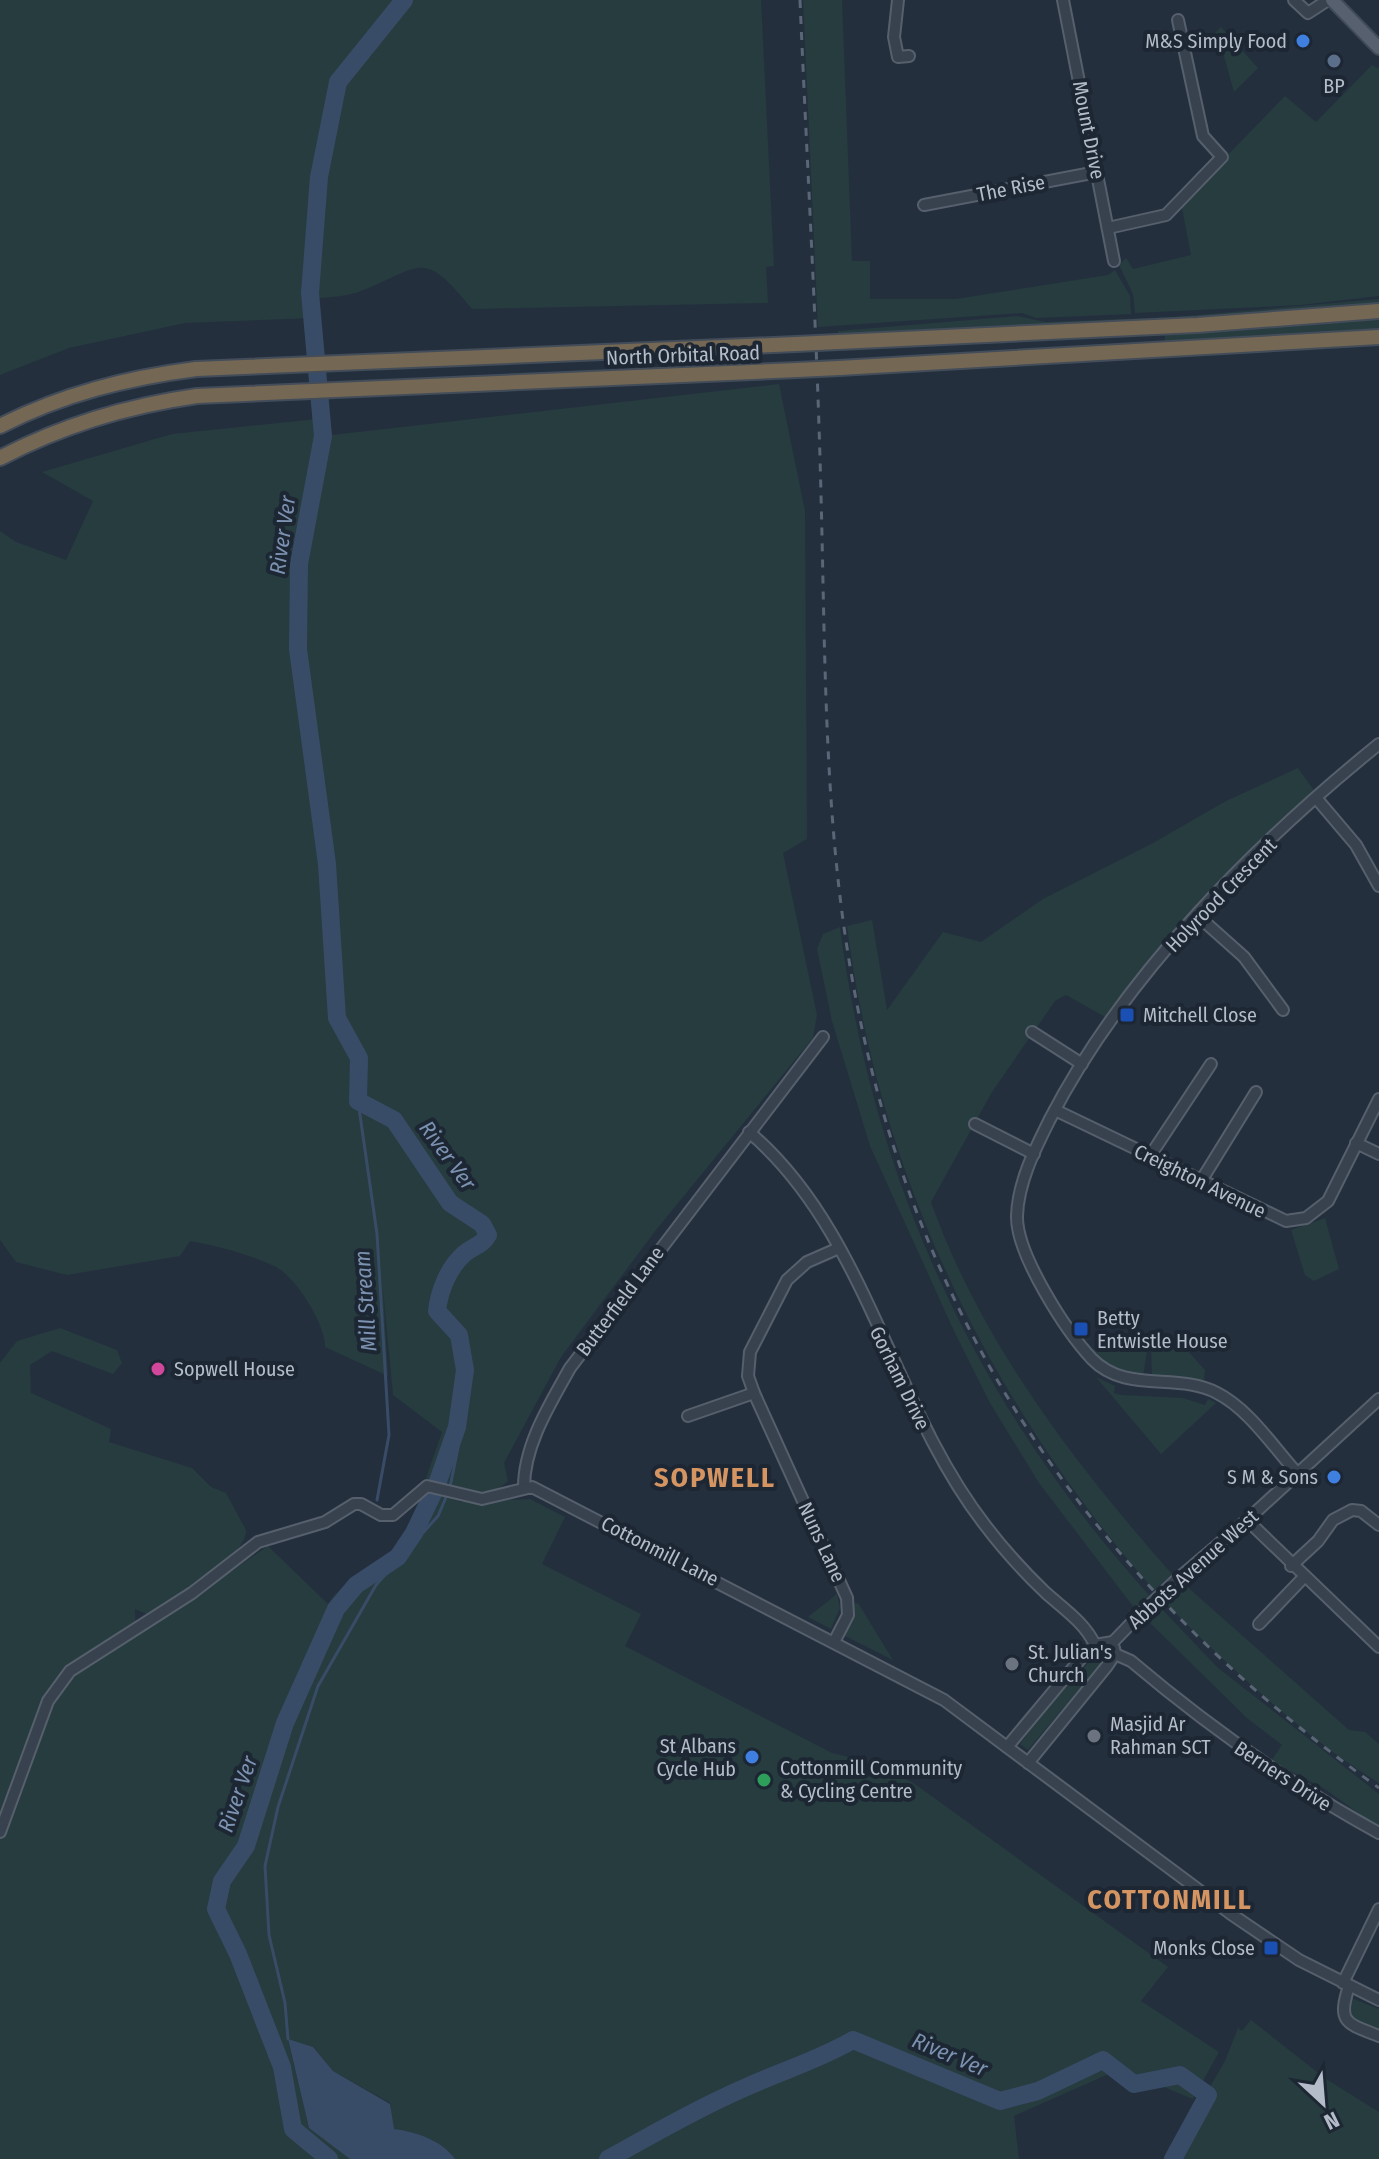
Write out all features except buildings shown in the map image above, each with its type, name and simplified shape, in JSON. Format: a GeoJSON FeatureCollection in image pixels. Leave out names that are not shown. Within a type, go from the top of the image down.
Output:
{"type":"FeatureCollection","features":[{"type":"Feature","properties":{"kind":"highway","name":"North Orbital Road"},"geometry":{"type":"LineString","coordinates":[[0,426],[84,391],[150,375],[338,363],[1197,325],[1379,311]]}},
{"type":"Feature","properties":{"kind":"highway","name":"North Orbital Road"},"geometry":{"type":"LineString","coordinates":[[0,458],[79,421],[144,404],[197,396],[1165,352],[1379,337]]}},
{"type":"Feature","properties":{"kind":"main road"},"geometry":{"type":"LineString","coordinates":[[1330,0],[1379,48]]}},
{"type":"Feature","properties":{"kind":"street"},"geometry":{"type":"LineString","coordinates":[[898,0],[894,37],[899,59]]}},
{"type":"Feature","properties":{"kind":"street","name":"Mount Drive"},"geometry":{"type":"LineString","coordinates":[[1063,0],[1114,261]]}},
{"type":"Feature","properties":{"kind":"street"},"geometry":{"type":"LineString","coordinates":[[1294,0],[1308,13],[1330,0]]}},
{"type":"Feature","properties":{"kind":"street"},"geometry":{"type":"LineString","coordinates":[[1108,228],[1166,215],[1222,157],[1203,136],[1178,20]]}},
{"type":"Feature","properties":{"kind":"street","name":"The Rise"},"geometry":{"type":"LineString","coordinates":[[924,205],[1097,172]]}},
{"type":"Feature","properties":{"kind":"street","name":"Holyrood Crescent"},"geometry":{"type":"LineString","coordinates":[[1298,1474],[1224,1397],[1185,1382],[1137,1381],[1114,1375],[1096,1362],[1078,1343],[1026,1254],[1018,1227],[1019,1200],[1034,1154],[1055,1110],[1119,1009],[1198,916],[1317,799],[1379,744]]}},
{"type":"Feature","properties":{"kind":"street"},"geometry":{"type":"LineString","coordinates":[[1317,799],[1356,845],[1379,886]]}},
{"type":"Feature","properties":{"kind":"street"},"geometry":{"type":"LineString","coordinates":[[1198,916],[1244,957],[1283,1010]]}},
{"type":"Feature","properties":{"kind":"street"},"geometry":{"type":"LineString","coordinates":[[1032,1032],[1082,1064]]}},
{"type":"Feature","properties":{"kind":"street","name":"Butterfield Lane"},"geometry":{"type":"LineString","coordinates":[[524,1487],[524,1472],[545,1414],[570,1368],[823,1037]]}},
{"type":"Feature","properties":{"kind":"street"},"geometry":{"type":"LineString","coordinates":[[1150,1156],[1211,1064]]}},
{"type":"Feature","properties":{"kind":"street"},"geometry":{"type":"LineString","coordinates":[[1201,1181],[1256,1092]]}},
{"type":"Feature","properties":{"kind":"street","name":"Creighton Avenue"},"geometry":{"type":"LineString","coordinates":[[1055,1110],[1278,1218],[1306,1218],[1328,1201],[1379,1099]]}},
{"type":"Feature","properties":{"kind":"street"},"geometry":{"type":"LineString","coordinates":[[975,1124],[1034,1154]]}},
{"type":"Feature","properties":{"kind":"street","name":"Gorham Drive"},"geometry":{"type":"LineString","coordinates":[[749,1132],[802,1186],[839,1248],[924,1430],[962,1493],[1009,1555],[1088,1631],[1095,1645]]}},
{"type":"Feature","properties":{"kind":"street"},"geometry":{"type":"LineString","coordinates":[[1356,1143],[1379,1154]]}},
{"type":"Feature","properties":{"kind":"street","name":"Nuns Lane"},"geometry":{"type":"LineString","coordinates":[[834,1642],[848,1615],[847,1598],[748,1376],[750,1352],[787,1280],[807,1262],[839,1248]]}},
{"type":"Feature","properties":{"kind":"street"},"geometry":{"type":"LineString","coordinates":[[688,1416],[754,1393]]}},
{"type":"Feature","properties":{"kind":"street","name":"Abbots Avenue West"},"geometry":{"type":"LineString","coordinates":[[1028,1763],[1141,1613],[1379,1399]]}},
{"type":"Feature","properties":{"kind":"street"},"geometry":{"type":"LineString","coordinates":[[0,1832],[48,1701],[70,1671],[192,1593],[258,1542],[325,1522],[354,1504],[361,1504],[381,1515],[393,1515],[419,1490],[431,1486],[482,1499],[524,1487]]}},
{"type":"Feature","properties":{"kind":"street","name":"Cottonmill Lane"},"geometry":{"type":"LineString","coordinates":[[524,1487],[537,1488],[944,1700],[1231,1914],[1299,1960],[1379,2000]]}},
{"type":"Feature","properties":{"kind":"street"},"geometry":{"type":"LineString","coordinates":[[1291,1566],[1342,1514],[1361,1511],[1379,1525]]}},
{"type":"Feature","properties":{"kind":"street"},"geometry":{"type":"LineString","coordinates":[[1247,1520],[1303,1578],[1379,1647]]}},
{"type":"Feature","properties":{"kind":"street"},"geometry":{"type":"LineString","coordinates":[[1259,1624],[1303,1578]]}},
{"type":"Feature","properties":{"kind":"street"},"geometry":{"type":"LineString","coordinates":[[1007,1747],[1095,1645],[1114,1648]]}},
{"type":"Feature","properties":{"kind":"street","name":"Berners Drive"},"geometry":{"type":"LineString","coordinates":[[1114,1648],[1222,1737],[1321,1802],[1379,1833]]}},
{"type":"Feature","properties":{"kind":"street"},"geometry":{"type":"LineString","coordinates":[[1379,1909],[1346,1984],[1342,2007],[1344,2018],[1351,2025],[1379,2036]]}},
{"type":"Feature","properties":{"kind":"green space"},"geometry":{"type":"Polygon","coordinates":[[[0,0],[761,0],[774,266],[766,267],[768,303],[472,309],[442,277],[432,270],[421,268],[355,293],[311,299],[312,318],[185,323],[69,348],[0,375],[0,0]]]}},
{"type":"Feature","properties":{"kind":"green space"},"geometry":{"type":"Polygon","coordinates":[[[803,0],[842,0],[852,261],[870,261],[870,299],[956,299],[1108,275],[1115,270],[1130,296],[1131,314],[1036,318],[1022,313],[818,327],[803,0]]]}},
{"type":"Feature","properties":{"kind":"green space"},"geometry":{"type":"Polygon","coordinates":[[[1221,27],[1258,68],[1234,92],[1220,42],[1213,35],[1221,27]]]}},
{"type":"Feature","properties":{"kind":"green space"},"geometry":{"type":"Polygon","coordinates":[[[1372,65],[1379,69],[1379,296],[1301,305],[1135,313],[1133,294],[1119,265],[1126,258],[1133,269],[1191,255],[1181,203],[1285,96],[1316,122],[1372,65]]]}},
{"type":"Feature","properties":{"kind":"green space"},"geometry":{"type":"Polygon","coordinates":[[[1379,299],[1379,306],[1190,320],[838,336],[838,331],[1018,316],[1045,322],[1174,317],[1379,299]]]}},
{"type":"Feature","properties":{"kind":"green space"},"geometry":{"type":"Polygon","coordinates":[[[1379,317],[1379,332],[1165,347],[1165,332],[1379,317]]]}},
{"type":"Feature","properties":{"kind":"green space"},"geometry":{"type":"Polygon","coordinates":[[[779,384],[805,511],[807,839],[783,853],[817,1015],[813,1038],[656,1230],[561,1357],[504,1463],[508,1481],[499,1488],[479,1492],[426,1478],[442,1432],[393,1395],[383,1289],[388,1376],[325,1347],[315,1314],[291,1279],[274,1266],[233,1251],[190,1241],[180,1256],[67,1275],[16,1262],[0,1240],[0,531],[16,542],[66,560],[93,501],[42,472],[172,434],[318,419],[323,436],[779,384]]]}},
{"type":"Feature","properties":{"kind":"green space"},"geometry":{"type":"Polygon","coordinates":[[[1298,768],[1315,792],[1196,907],[1107,1018],[1066,995],[1055,1001],[992,1092],[931,1202],[976,1304],[1003,1352],[1100,1489],[1172,1574],[1154,1590],[1095,1518],[1041,1442],[993,1363],[951,1281],[915,1196],[885,1108],[863,1018],[847,926],[872,920],[887,1010],[943,932],[981,942],[1043,899],[1153,843],[1226,801],[1298,768]]]}},
{"type":"Feature","properties":{"kind":"green space"},"geometry":{"type":"Polygon","coordinates":[[[840,927],[856,1021],[878,1112],[907,1200],[942,1285],[984,1367],[1032,1446],[1087,1522],[1149,1595],[1135,1609],[1039,1483],[990,1403],[870,1146],[832,1021],[817,949],[823,934],[840,927]]]}},
{"type":"Feature","properties":{"kind":"green space"},"geometry":{"type":"Polygon","coordinates":[[[1325,1218],[1339,1269],[1314,1281],[1305,1275],[1291,1230],[1325,1218]]]}},
{"type":"Feature","properties":{"kind":"green space"},"geometry":{"type":"Polygon","coordinates":[[[60,1328],[117,1350],[122,1363],[113,1374],[52,1351],[30,1365],[31,1393],[111,1429],[109,1442],[192,1468],[211,1487],[226,1493],[246,1530],[243,1542],[234,1554],[206,1578],[149,1615],[135,1609],[136,1637],[268,1546],[328,1604],[349,1583],[393,1557],[434,1494],[461,1502],[530,1499],[565,1517],[542,1564],[641,1614],[625,1646],[832,1753],[860,1760],[912,1782],[1168,1967],[1141,2001],[1219,2052],[1193,2099],[1120,2069],[1014,2116],[1019,2159],[455,2159],[450,2152],[428,2138],[393,2129],[390,2103],[333,2071],[313,2047],[288,2040],[309,2128],[352,2159],[0,2159],[0,1363],[17,1341],[60,1328]]]}},
{"type":"Feature","properties":{"kind":"green space"},"geometry":{"type":"Polygon","coordinates":[[[1168,1335],[1175,1337],[1205,1370],[1204,1381],[1152,1377],[1151,1348],[1168,1335]]]}},
{"type":"Feature","properties":{"kind":"green space"},"geometry":{"type":"Polygon","coordinates":[[[1148,1344],[1143,1377],[1106,1364],[1090,1350],[1148,1344]]]}},
{"type":"Feature","properties":{"kind":"green space"},"geometry":{"type":"Polygon","coordinates":[[[1096,1377],[1115,1386],[1114,1393],[1121,1395],[1183,1398],[1205,1405],[1208,1399],[1216,1403],[1161,1454],[1096,1377]]]}},
{"type":"Feature","properties":{"kind":"green space"},"geometry":{"type":"Polygon","coordinates":[[[1184,1584],[1349,1730],[1365,1732],[1379,1744],[1379,1783],[1294,1721],[1240,1675],[1164,1602],[1184,1584]]]}},
{"type":"Feature","properties":{"kind":"green space"},"geometry":{"type":"Polygon","coordinates":[[[837,1594],[840,1608],[831,1629],[808,1617],[837,1594]]]}},
{"type":"Feature","properties":{"kind":"green space"},"geometry":{"type":"Polygon","coordinates":[[[858,1603],[893,1660],[845,1636],[851,1604],[858,1603]]]}},
{"type":"Feature","properties":{"kind":"green space"},"geometry":{"type":"Polygon","coordinates":[[[1159,1606],[1217,1667],[1379,1794],[1379,1828],[1325,1789],[1271,1761],[1282,1745],[1248,1719],[1146,1619],[1159,1606]]]}},
{"type":"Feature","properties":{"kind":"green space"},"geometry":{"type":"Polygon","coordinates":[[[1099,1651],[1104,1651],[1105,1658],[1028,1750],[1020,1744],[1047,1708],[1099,1651]]]}},
{"type":"Feature","properties":{"kind":"green space"},"geometry":{"type":"Polygon","coordinates":[[[1351,1998],[1379,2009],[1379,2032],[1356,2022],[1347,2009],[1351,1998]]]}},
{"type":"Feature","properties":{"kind":"green space"},"geometry":{"type":"Polygon","coordinates":[[[1251,2020],[1326,2079],[1379,2112],[1379,2159],[1175,2159],[1210,2095],[1207,2092],[1225,2061],[1238,2028],[1242,2031],[1251,2020]]]}},
{"type":"Feature","properties":{"kind":"water"},"geometry":{"type":"Polygon","coordinates":[[[288,2039],[313,2047],[333,2071],[390,2104],[394,2129],[428,2138],[450,2152],[455,2159],[350,2159],[309,2128],[288,2039]]]}},
{"type":"Feature","properties":{"kind":"waterway","name":"River Ver"},"geometry":{"type":"LineString","coordinates":[[329,2159],[293,2129],[282,2067],[238,1954],[216,1909],[222,1881],[246,1846],[285,1723],[336,1609],[356,1585],[398,1557],[414,1533],[436,1487],[457,1427],[465,1370],[459,1335],[437,1311],[438,1304],[453,1266],[488,1235],[482,1224],[450,1203],[394,1120],[358,1101],[359,1058],[337,1018],[327,864],[298,649],[299,564],[323,436],[310,293],[319,177],[338,82],[404,0]]}},
{"type":"Feature","properties":{"kind":"waterway","name":"Mill Stream"},"geometry":{"type":"LineString","coordinates":[[358,1101],[377,1234],[389,1435],[377,1500]]}},
{"type":"Feature","properties":{"kind":"waterway"},"geometry":{"type":"LineString","coordinates":[[450,1487],[458,1448],[457,1427]]}},
{"type":"Feature","properties":{"kind":"waterway"},"geometry":{"type":"LineString","coordinates":[[288,2039],[285,2003],[269,1935],[265,1866],[278,1807],[318,1686],[376,1585],[438,1516],[447,1495]]}},
{"type":"Feature","properties":{"kind":"waterway","name":"River Ver"},"geometry":{"type":"LineString","coordinates":[[608,2159],[715,2102],[853,2040],[1000,2101],[1038,2091],[1103,2060],[1134,2084],[1180,2075],[1208,2095],[1173,2159]]}},
{"type":"Feature","properties":{"kind":"railway"},"geometry":{"type":"LineString","coordinates":[[800,0],[833,831],[846,941],[872,1072],[911,1196],[961,1312],[1022,1421],[1095,1522],[1179,1617],[1274,1706],[1379,1788]]}},
{"type":"Feature","properties":{"kind":"place","name":"M&S Simply Food"},"geometry":{"type":"Point","coordinates":[1303,41]}},
{"type":"Feature","properties":{"kind":"place","name":"BP"},"geometry":{"type":"Point","coordinates":[1334,61]}},
{"type":"Feature","properties":{"kind":"place","name":"Mitchell Close"},"geometry":{"type":"Point","coordinates":[1127,1015]}},
{"type":"Feature","properties":{"kind":"place","name":"Betty Entwistle House"},"geometry":{"type":"Point","coordinates":[1081,1329]}},
{"type":"Feature","properties":{"kind":"place","name":"Sopwell House"},"geometry":{"type":"Point","coordinates":[158,1369]}},
{"type":"Feature","properties":{"kind":"place","name":"S M & Sons"},"geometry":{"type":"Point","coordinates":[1334,1477]}},
{"type":"Feature","properties":{"kind":"place","name":"St. Julian's Church"},"geometry":{"type":"Point","coordinates":[1012,1664]}},
{"type":"Feature","properties":{"kind":"place","name":"Masjid Ar Rahman SCT"},"geometry":{"type":"Point","coordinates":[1094,1736]}},
{"type":"Feature","properties":{"kind":"place","name":"St Albans Cycle Hub"},"geometry":{"type":"Point","coordinates":[752,1757]}},
{"type":"Feature","properties":{"kind":"place","name":"Cottonmill Community & Cycling Centre"},"geometry":{"type":"Point","coordinates":[764,1780]}},
{"type":"Feature","properties":{"kind":"place","name":"Monks Close"},"geometry":{"type":"Point","coordinates":[1271,1948]}},
{"type":"Feature","properties":{"kind":"district","name":"SOPWELL"},"geometry":{"type":"Point","coordinates":[715,1477]}},
{"type":"Feature","properties":{"kind":"district","name":"COTTONMILL"},"geometry":{"type":"Point","coordinates":[1170,1899]}}]}
